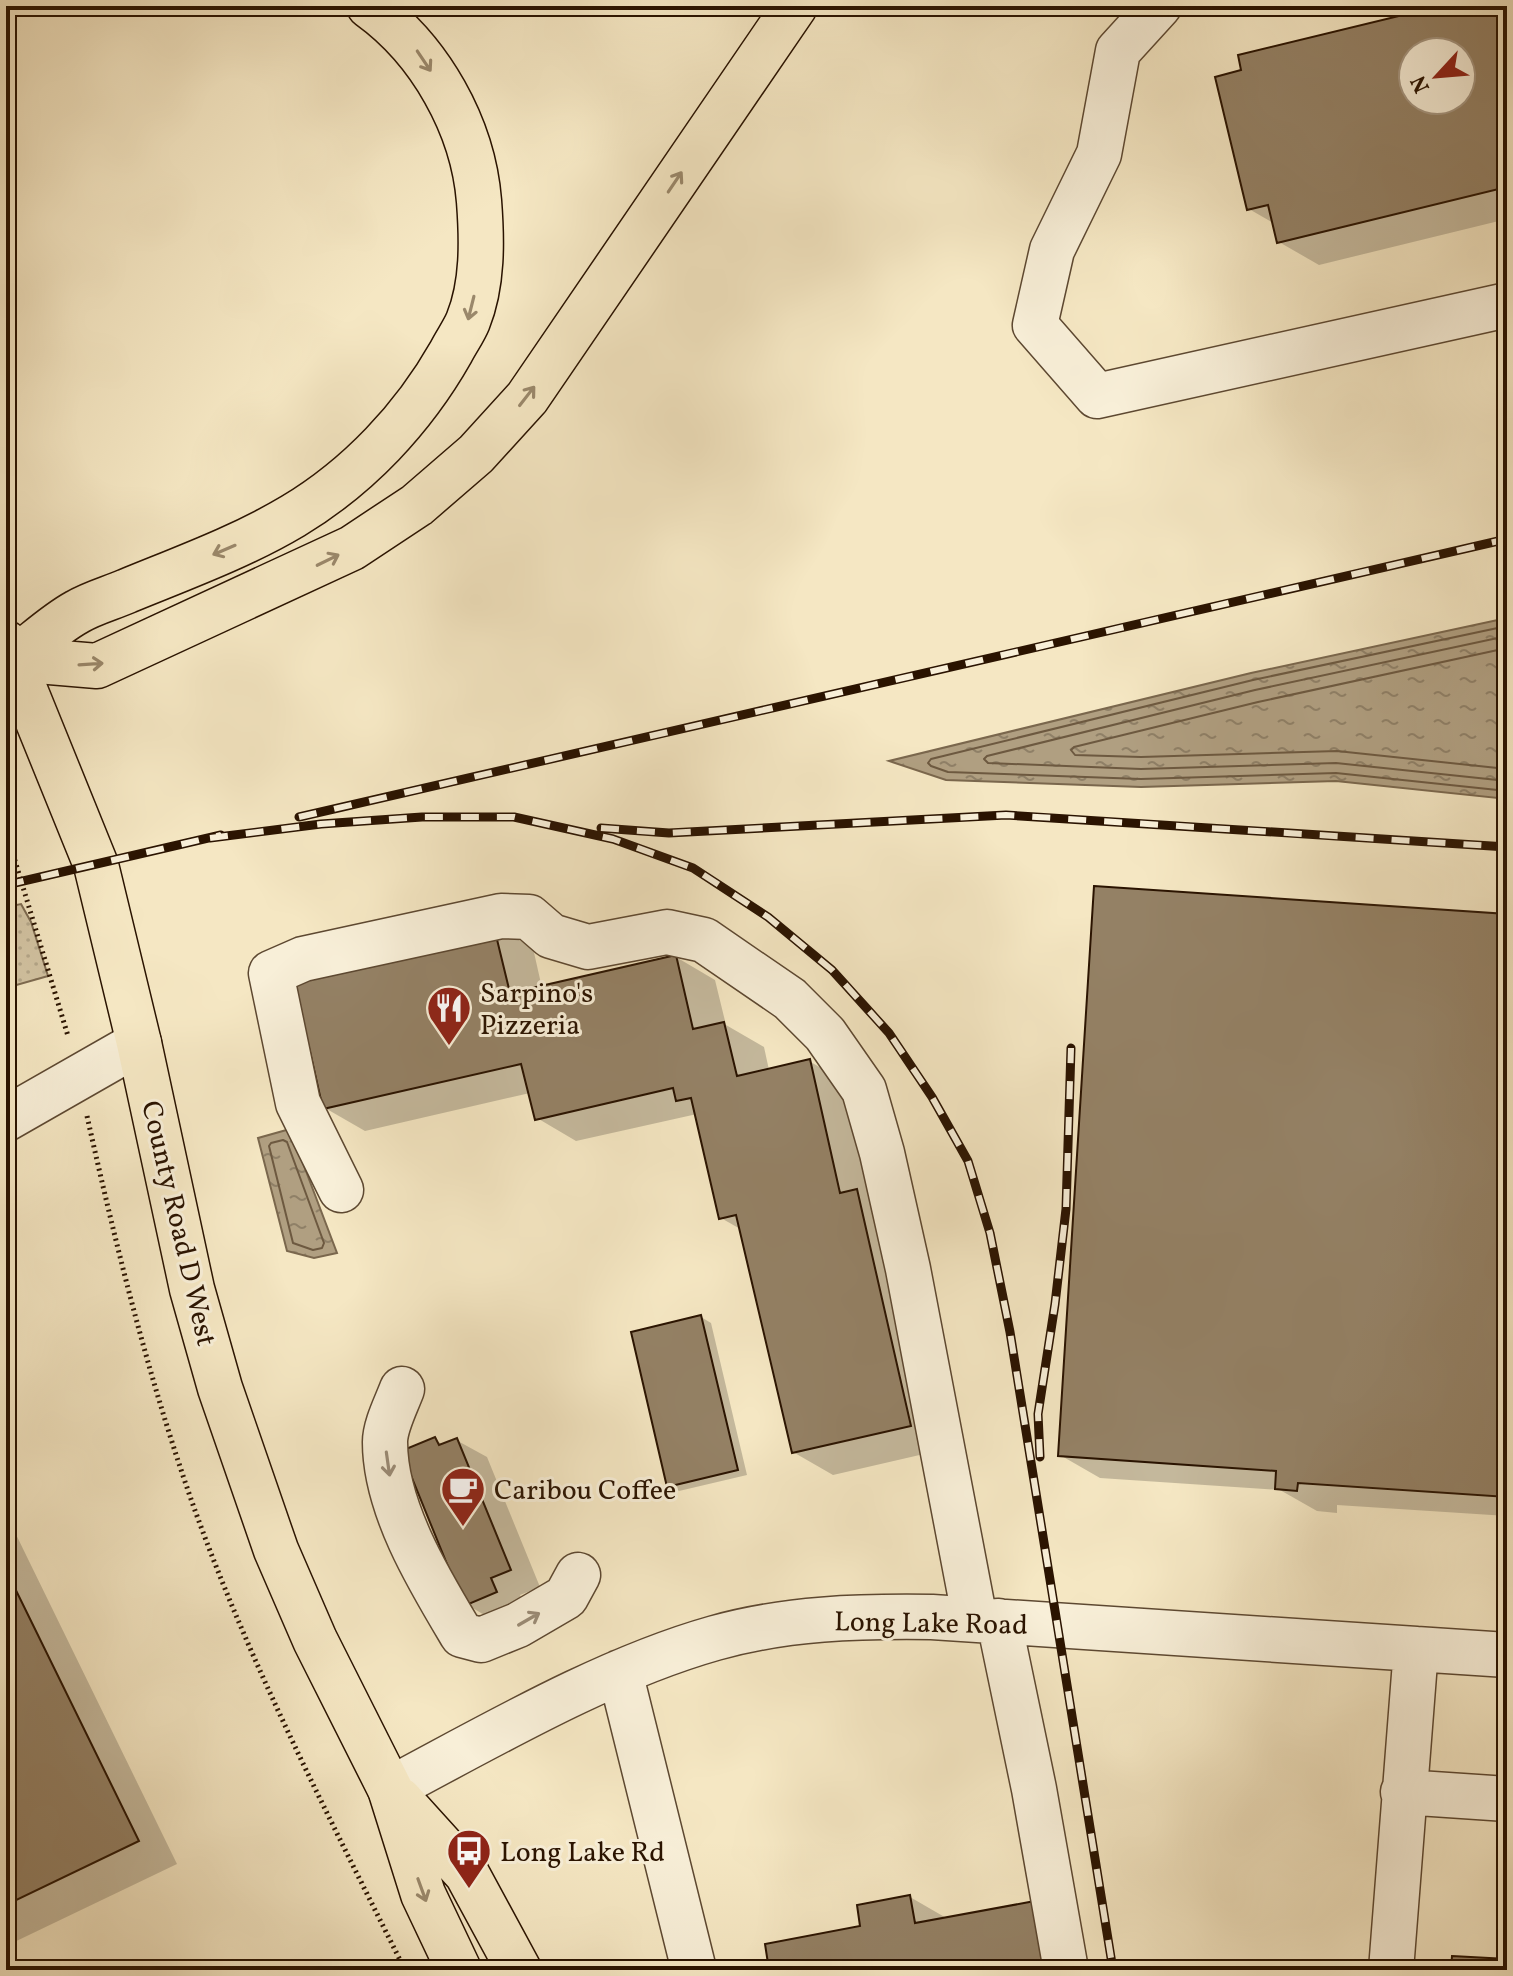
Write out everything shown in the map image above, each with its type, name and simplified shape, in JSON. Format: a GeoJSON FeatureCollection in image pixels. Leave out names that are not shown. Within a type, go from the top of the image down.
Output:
{"type":"FeatureCollection","features":[{"type":"Feature","properties":{"kind":"main road"},"geometry":{"type":"LineString","coordinates":[[10,651],[77,612],[246,541],[294,516],[349,477],[396,430],[436,378],[468,321],[477,287],[482,237],[478,187],[468,144],[448,98],[418,52],[369,6]]}},
{"type":"Feature","properties":{"kind":"main road"},"geometry":{"type":"LineString","coordinates":[[10,651],[97,666],[352,548],[417,505],[476,454],[527,398],[795,6]]}},
{"type":"Feature","properties":{"kind":"main road","name":"County Road D West"},"geometry":{"type":"LineString","coordinates":[[10,651],[96,865],[139,1043],[192,1289],[220,1388],[276,1550],[315,1640],[390,1789],[423,1894],[459,1970]]}},
{"type":"Feature","properties":{"kind":"main road","name":"County Road D West"},"geometry":{"type":"LineString","coordinates":[[390,1789],[467,1874],[519,1970]]}},
{"type":"Feature","properties":{"kind":"street"},"geometry":{"type":"LineString","coordinates":[[1159,6],[1118,51],[1099,154],[1052,250],[1035,325],[1097,396],[1507,305]]}},
{"type":"Feature","properties":{"kind":"street"},"geometry":{"type":"LineString","coordinates":[[341,1190],[298,1103],[271,973],[303,959],[501,916],[529,917],[551,936],[588,947],[667,932],[704,940],[790,999],[825,1034],[864,1090],[882,1153],[987,1621],[1034,1789],[1066,1970]]}},
{"type":"Feature","properties":{"kind":"street"},"geometry":{"type":"LineString","coordinates":[[6,1119],[139,1043]]}},
{"type":"Feature","properties":{"kind":"street"},"geometry":{"type":"LineString","coordinates":[[402,1389],[384,1439],[388,1472],[398,1510],[430,1582],[462,1635],[481,1640],[518,1625],[566,1597],[578,1575]]}},
{"type":"Feature","properties":{"kind":"street","name":"Long Lake Road"},"geometry":{"type":"LineString","coordinates":[[390,1789],[620,1672],[715,1638],[782,1624],[863,1616],[987,1621],[1507,1655]]}},
{"type":"Feature","properties":{"kind":"street"},"geometry":{"type":"LineString","coordinates":[[1391,1970],[1416,1649]]}},
{"type":"Feature","properties":{"kind":"street"},"geometry":{"type":"LineString","coordinates":[[620,1672],[694,1970]]}},
{"type":"Feature","properties":{"kind":"street"},"geometry":{"type":"LineString","coordinates":[[1403,1792],[1507,1799]]}},
{"type":"Feature","properties":{"kind":"shaded area"},"geometry":{"type":"Polygon","coordinates":[[[21,904],[31,922],[48,976],[6,988],[6,907],[21,904]]]}},
{"type":"Feature","properties":{"kind":"water"},"geometry":{"type":"Polygon","coordinates":[[[1507,618],[1507,799],[1336,781],[1141,787],[946,780],[889,761],[1251,673],[1507,618]]]}},
{"type":"Feature","properties":{"kind":"water"},"geometry":{"type":"Polygon","coordinates":[[[290,1129],[337,1253],[314,1258],[287,1251],[258,1138],[290,1129]]]}},
{"type":"Feature","properties":{"kind":"building"},"geometry":{"type":"Polygon","coordinates":[[[1440,6],[1507,6],[1507,187],[1277,243],[1268,205],[1247,210],[1215,77],[1241,70],[1238,55],[1440,6]]]}},
{"type":"Feature","properties":{"kind":"building"},"geometry":{"type":"Polygon","coordinates":[[[1094,886],[1507,914],[1507,1497],[1298,1483],[1297,1491],[1275,1489],[1276,1471],[1058,1456],[1094,886]]]}},
{"type":"Feature","properties":{"kind":"building"},"geometry":{"type":"Polygon","coordinates":[[[493,923],[510,993],[676,955],[693,1029],[724,1022],[737,1076],[810,1059],[840,1193],[857,1189],[911,1426],[792,1453],[736,1215],[719,1219],[691,1098],[676,1101],[673,1088],[535,1120],[521,1064],[323,1109],[291,969],[493,923]]]}},
{"type":"Feature","properties":{"kind":"building"},"geometry":{"type":"Polygon","coordinates":[[[701,1315],[738,1470],[667,1487],[631,1332],[701,1315]]]}},
{"type":"Feature","properties":{"kind":"building","name":"Caribou Coffee"},"geometry":{"type":"Polygon","coordinates":[[[435,1437],[439,1445],[457,1438],[511,1570],[491,1578],[497,1592],[464,1606],[401,1451],[435,1437]]]}},
{"type":"Feature","properties":{"kind":"building"},"geometry":{"type":"Polygon","coordinates":[[[6,1570],[139,1841],[6,1905],[6,1570]]]}},
{"type":"Feature","properties":{"kind":"building"},"geometry":{"type":"Polygon","coordinates":[[[910,1895],[915,1923],[1035,1901],[1048,1970],[769,1970],[765,1944],[860,1926],[857,1905],[910,1895]]]}},
{"type":"Feature","properties":{"kind":"building"},"geometry":{"type":"Polygon","coordinates":[[[1452,1956],[1507,1959],[1507,1970],[1451,1970],[1452,1956]]]}},
{"type":"Feature","properties":{"kind":"railway"},"geometry":{"type":"LineString","coordinates":[[299,817],[1507,539]]}},
{"type":"Feature","properties":{"kind":"railway"},"geometry":{"type":"LineString","coordinates":[[601,828],[669,833],[1006,815],[1507,847]]}},
{"type":"Feature","properties":{"kind":"railway"},"geometry":{"type":"LineString","coordinates":[[210,838],[321,824],[422,817],[514,817],[613,839],[693,868],[768,917],[832,970],[889,1033],[932,1097],[968,1161],[990,1233],[1010,1332],[1113,1970]]}},
{"type":"Feature","properties":{"kind":"railway"},"geometry":{"type":"LineString","coordinates":[[6,885],[221,835]]}},
{"type":"Feature","properties":{"kind":"railway"},"geometry":{"type":"LineString","coordinates":[[1040,1457],[1038,1414],[1066,1209],[1071,1048]]}},
{"type":"Feature","properties":{"kind":"place","name":"Sarpino's Pizzeria"},"geometry":{"type":"Point","coordinates":[449,1047]}},
{"type":"Feature","properties":{"kind":"place","name":"Caribou Coffee"},"geometry":{"type":"Point","coordinates":[463,1528]}},
{"type":"Feature","properties":{"kind":"place","name":"Long Lake Rd"},"geometry":{"type":"Point","coordinates":[469,1890]}}]}
